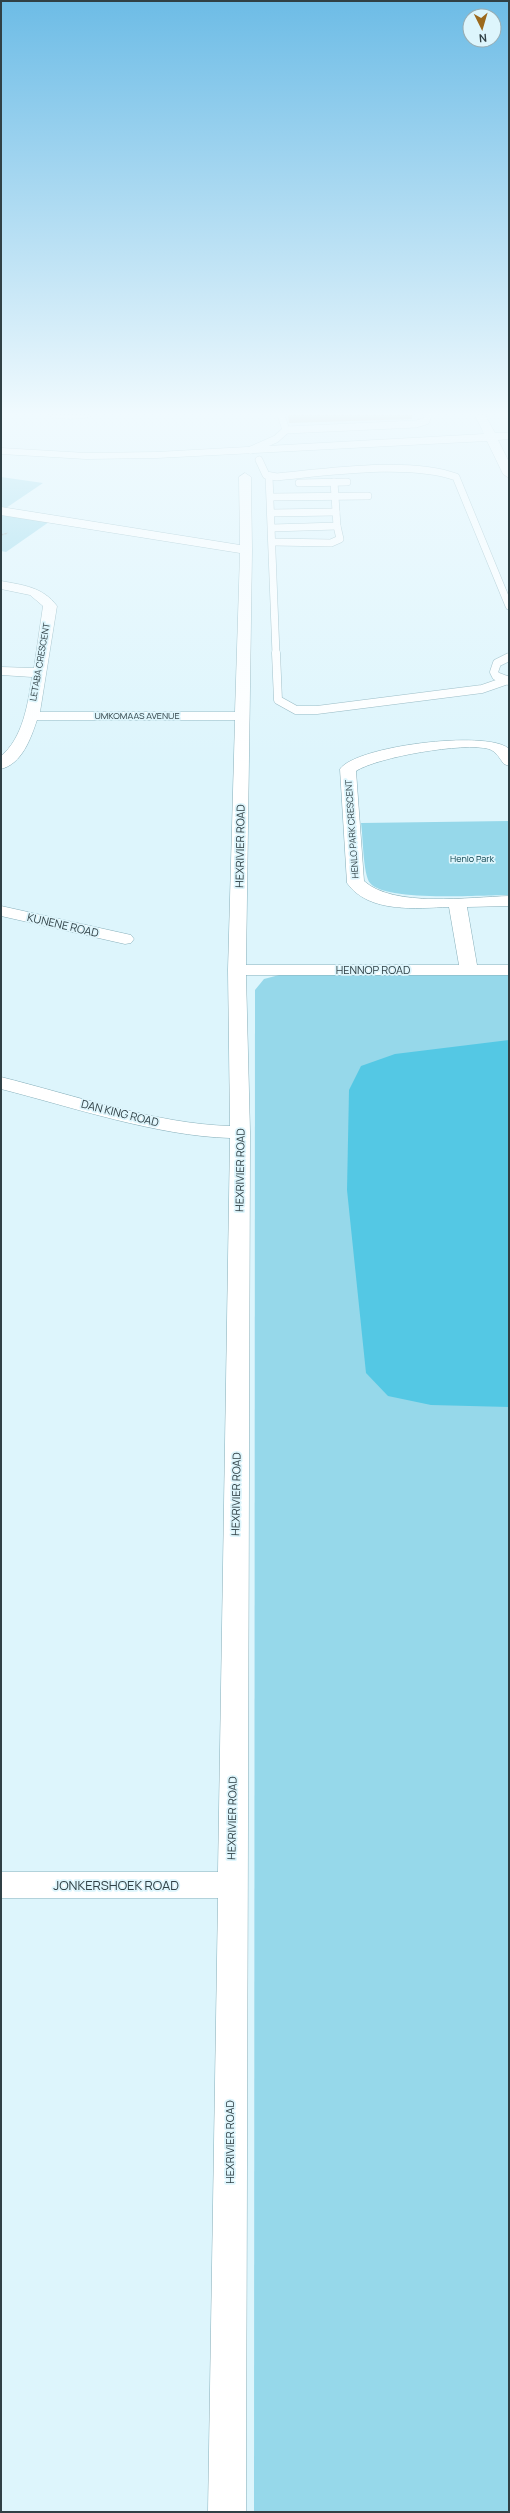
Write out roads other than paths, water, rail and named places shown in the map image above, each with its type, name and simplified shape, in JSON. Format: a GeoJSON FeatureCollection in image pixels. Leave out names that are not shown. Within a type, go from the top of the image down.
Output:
{"type":"FeatureCollection","features":[{"type":"Feature","properties":{"kind":"street"},"geometry":{"type":"LineString","coordinates":[[135,532],[246,550]]}},
{"type":"Feature","properties":{"kind":"street","name":"HEXRIVIER ROAD"},"geometry":{"type":"LineString","coordinates":[[227,2512],[231,1885],[240,1132],[237,970],[246,550],[249,532]]}},
{"type":"Feature","properties":{"kind":"street","name":"LETABA CRESCENT"},"geometry":{"type":"LineString","coordinates":[[1,585],[34,592],[46,599],[50,606],[31,716],[24,738],[16,751],[1,764]]}},
{"type":"Feature","properties":{"kind":"street"},"geometry":{"type":"LineString","coordinates":[[1,672],[39,673]]}},
{"type":"Feature","properties":{"kind":"street","name":"UMKOMAAS AVENUE"},"geometry":{"type":"LineString","coordinates":[[31,716],[243,716]]}},
{"type":"Feature","properties":{"kind":"street","name":"HENLO PARK CRESCENT"},"geometry":{"type":"LineString","coordinates":[[509,761],[501,750],[492,745],[462,743],[366,758],[352,764],[348,769],[356,883],[362,890],[382,899],[398,902],[509,901]]}},
{"type":"Feature","properties":{"kind":"street"},"geometry":{"type":"LineString","coordinates":[[457,902],[469,969]]}},
{"type":"Feature","properties":{"kind":"street","name":"KUNENE ROAD"},"geometry":{"type":"LineString","coordinates":[[1,911],[125,939]]}},
{"type":"Feature","properties":{"kind":"street","name":"HENNOP ROAD"},"geometry":{"type":"LineString","coordinates":[[237,970],[509,970]]}},
{"type":"Feature","properties":{"kind":"street","name":"DAN KING ROAD"},"geometry":{"type":"LineString","coordinates":[[1,1083],[160,1123],[199,1131],[240,1132]]}},
{"type":"Feature","properties":{"kind":"street","name":"JONKERSHOEK ROAD"},"geometry":{"type":"LineString","coordinates":[[1,1885],[231,1885]]}},
{"type":"Feature","properties":{"kind":"lane"},"geometry":{"type":"LineString","coordinates":[[272,532],[278,700],[286,706],[296,710],[317,710],[482,689],[509,681]]}},
{"type":"Feature","properties":{"kind":"lane"},"geometry":{"type":"LineString","coordinates":[[273,542],[331,543],[340,539],[338,532]]}},
{"type":"Feature","properties":{"kind":"lane"},"geometry":{"type":"LineString","coordinates":[[479,532],[509,606]]}},
{"type":"Feature","properties":{"kind":"lane"},"geometry":{"type":"LineString","coordinates":[[509,657],[497,663],[494,672],[496,676],[509,681]]}},
{"type":"Feature","properties":{"kind":"park label","name":"Henlo Park"},"geometry":{"type":"Point","coordinates":[472,859]}}]}
